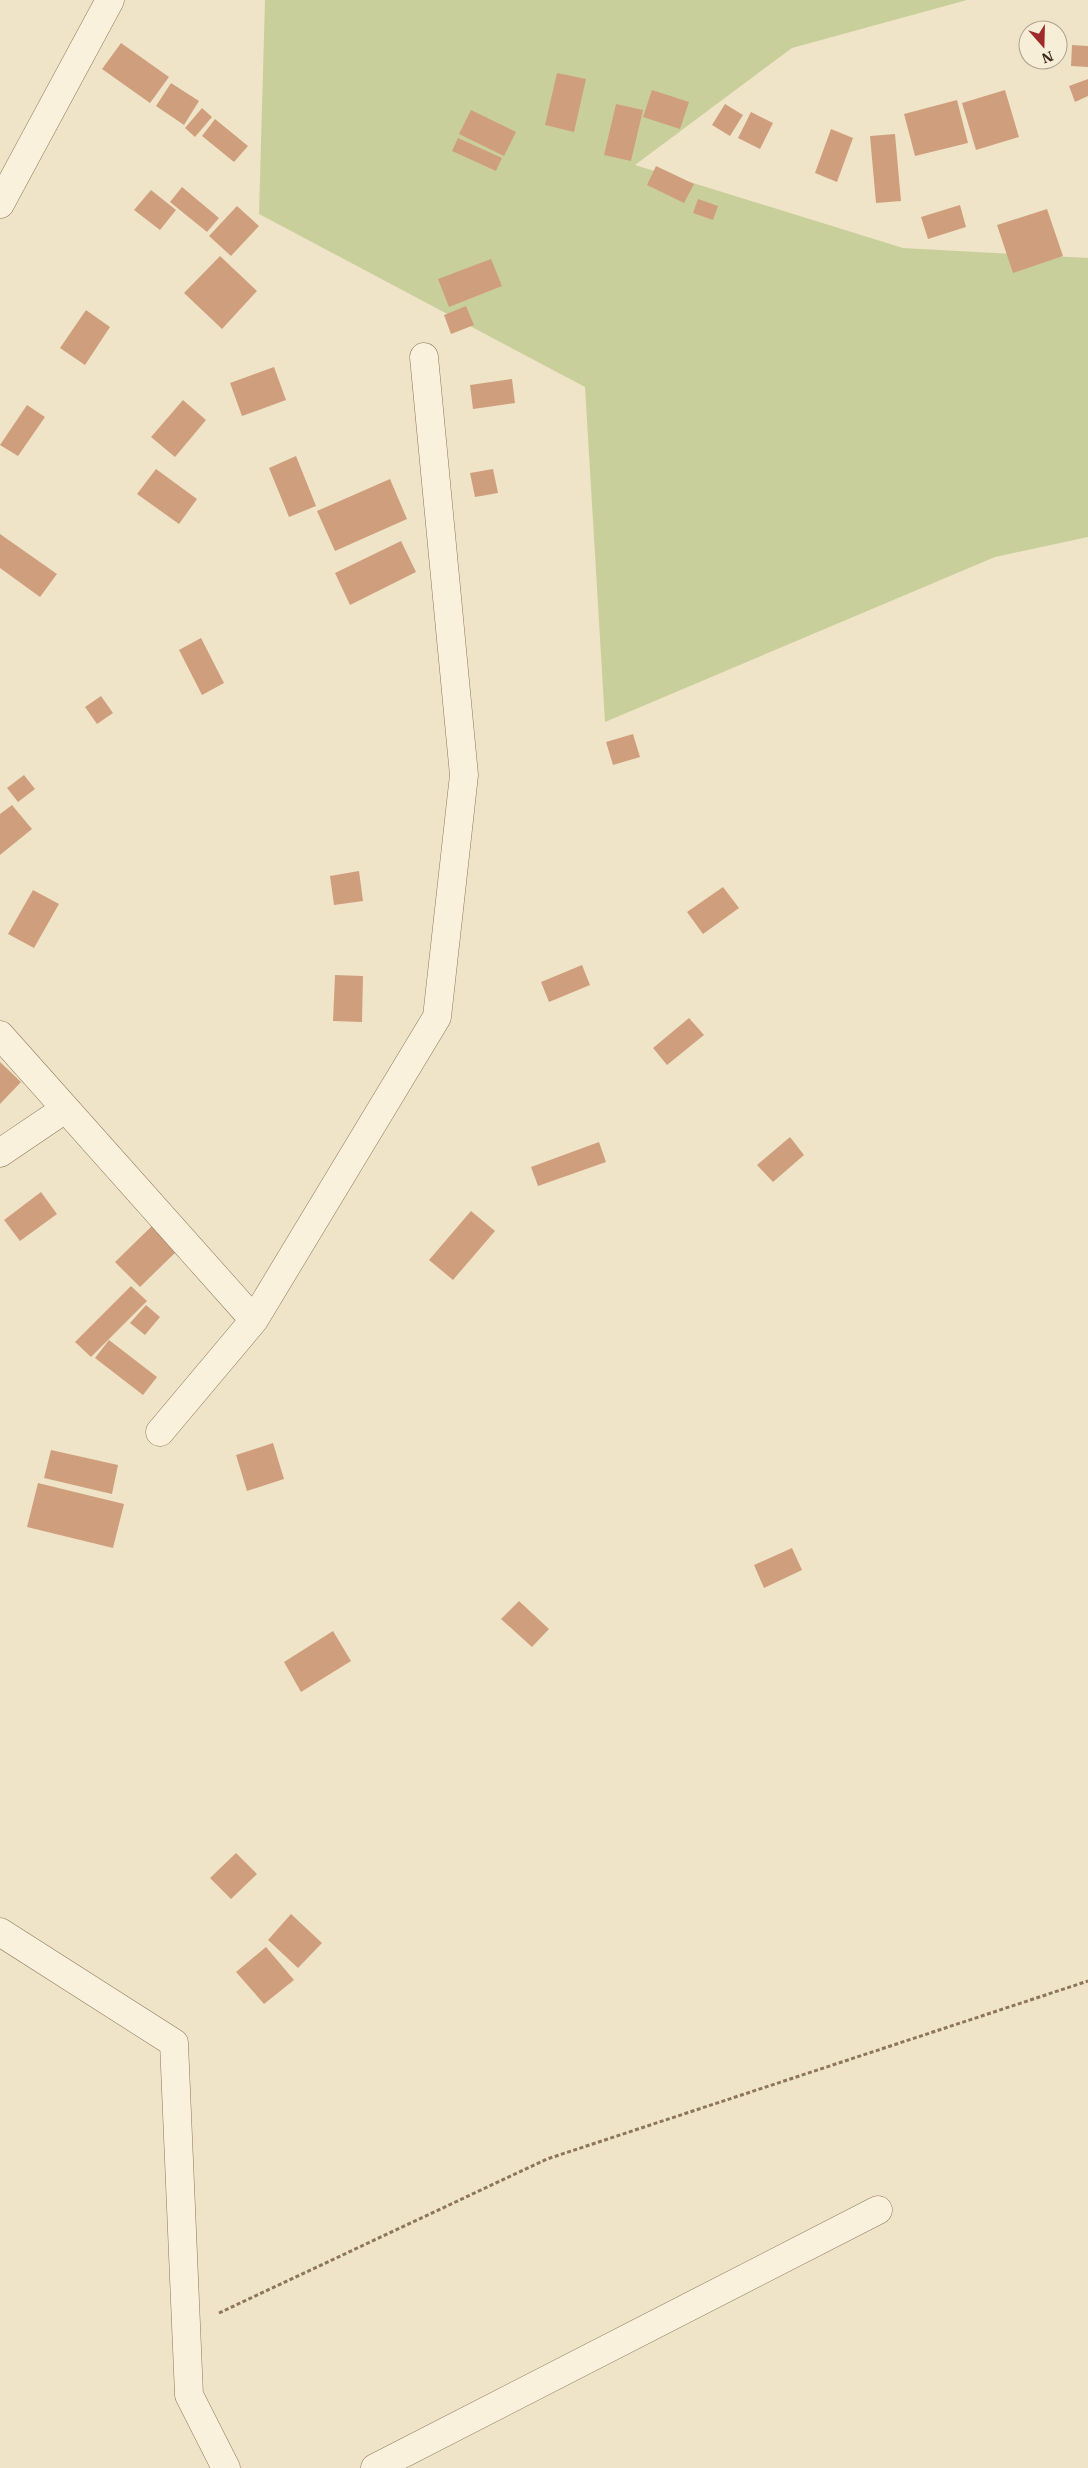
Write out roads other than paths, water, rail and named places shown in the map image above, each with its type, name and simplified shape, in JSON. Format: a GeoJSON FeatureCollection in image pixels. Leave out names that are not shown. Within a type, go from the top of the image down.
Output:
{"type":"FeatureCollection","features":[{"type":"Feature","properties":{"kind":"street"},"geometry":{"type":"LineString","coordinates":[[0,204],[110,0]]}},
{"type":"Feature","properties":{"kind":"street"},"geometry":{"type":"LineString","coordinates":[[160,1432],[254,1320],[437,1017],[464,775],[424,357]]}},
{"type":"Feature","properties":{"kind":"street"},"geometry":{"type":"LineString","coordinates":[[0,1035],[254,1320]]}},
{"type":"Feature","properties":{"kind":"street"},"geometry":{"type":"LineString","coordinates":[[0,1153],[65,1109]]}},
{"type":"Feature","properties":{"kind":"street"},"geometry":{"type":"LineString","coordinates":[[0,1932],[174,2043],[189,2395],[226,2468]]}},
{"type":"Feature","properties":{"kind":"street"},"geometry":{"type":"LineString","coordinates":[[375,2468],[878,2210]]}}]}
